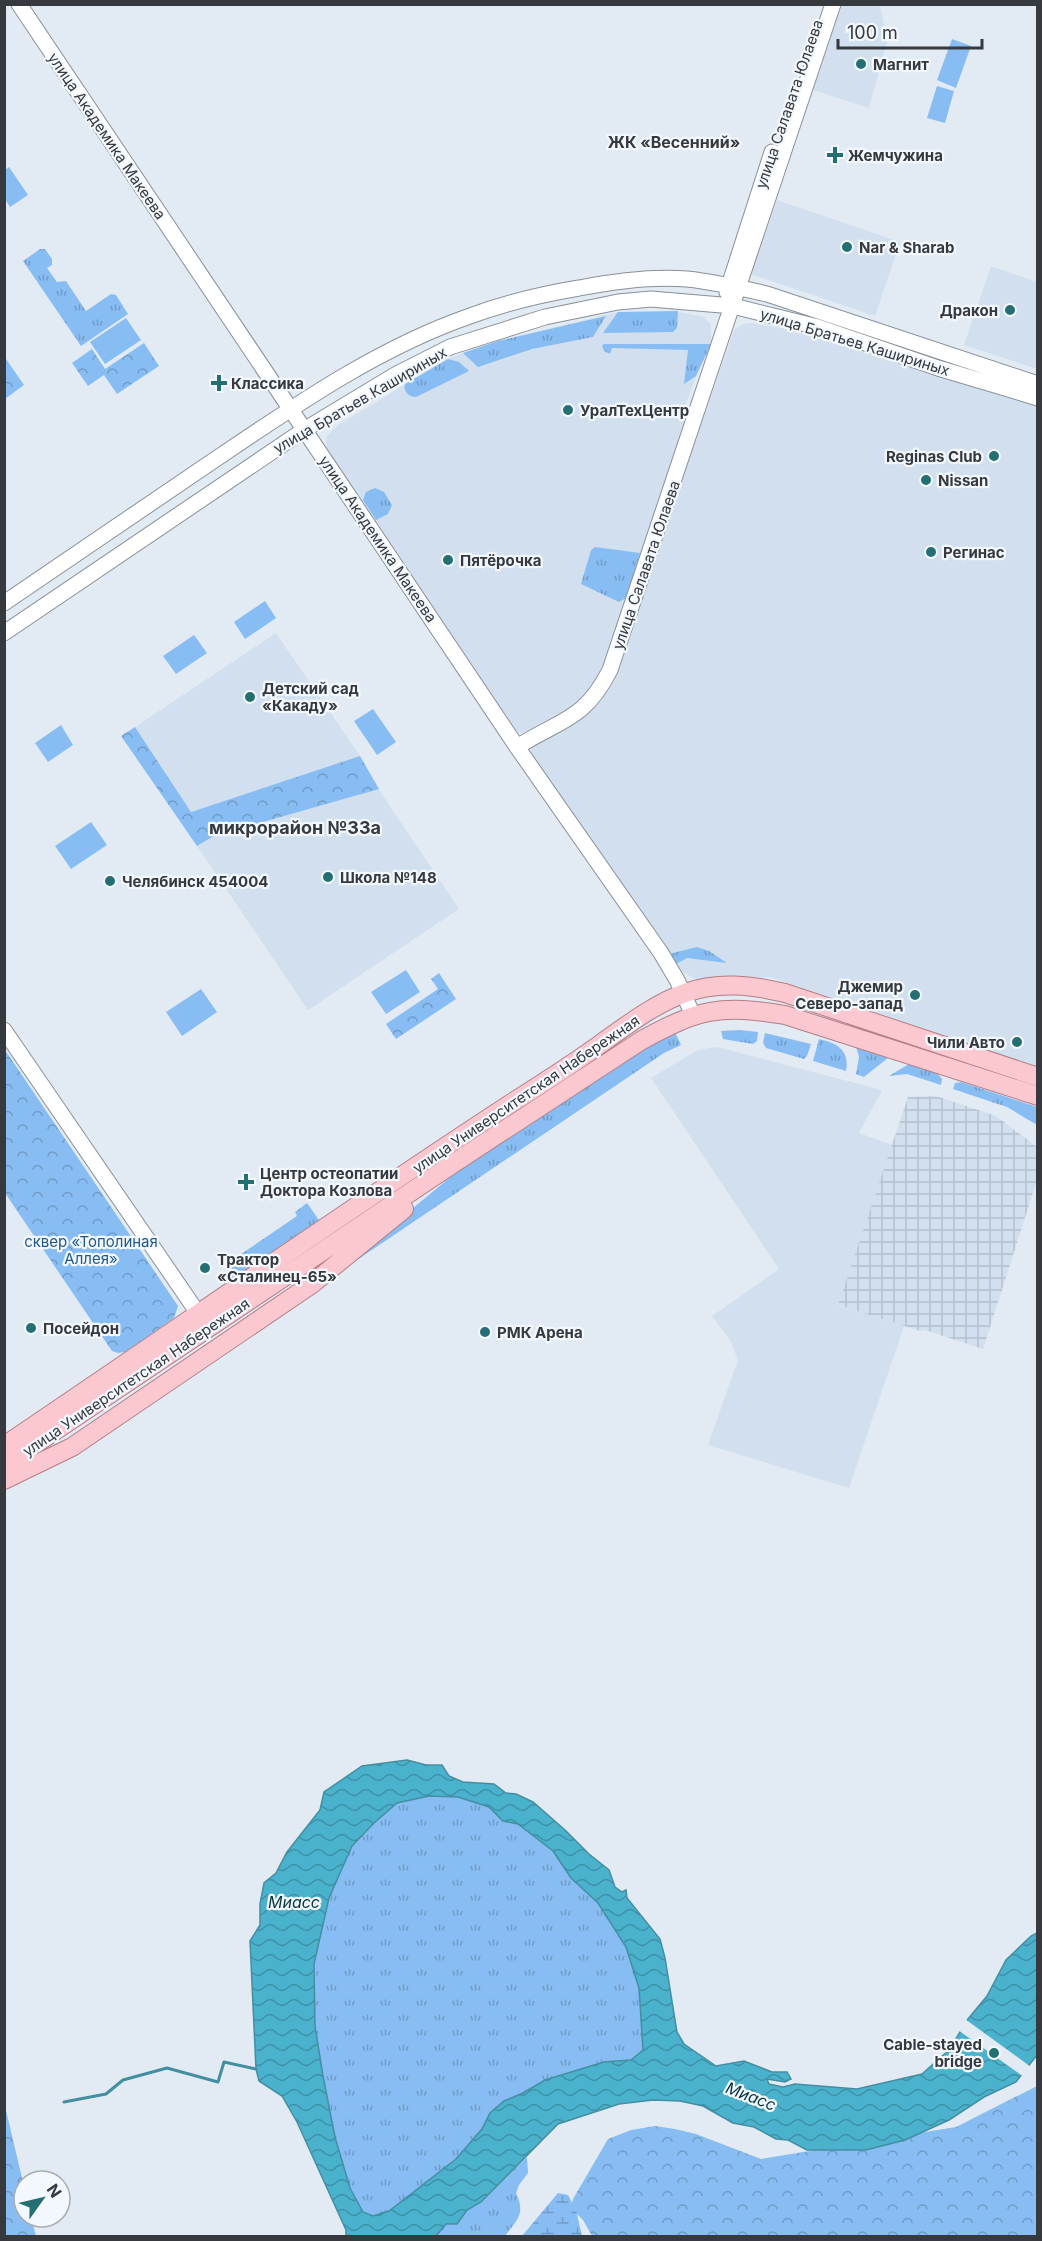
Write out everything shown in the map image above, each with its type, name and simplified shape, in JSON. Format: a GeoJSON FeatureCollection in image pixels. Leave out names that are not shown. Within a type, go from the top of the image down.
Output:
{"type":"FeatureCollection","features":[{"type":"Feature","properties":{"kind":"main road","name":"улица Академика Макеева"},"geometry":{"type":"LineString","coordinates":[[19,4],[517,747],[661,953],[684,993],[693,1015]]}},
{"type":"Feature","properties":{"kind":"main road","name":"улица Салавата Юлаева"},"geometry":{"type":"LineString","coordinates":[[517,747],[582,710],[601,688],[610,670],[721,342],[734,286],[823,4]]}},
{"type":"Feature","properties":{"kind":"main road","name":"улица Салавата Юлаева"},"geometry":{"type":"LineString","coordinates":[[734,286],[833,4]]}},
{"type":"Feature","properties":{"kind":"main road","name":"улица Братьев Кашириных"},"geometry":{"type":"LineString","coordinates":[[4,603],[290,409],[371,362],[423,335],[470,315],[545,294],[623,280],[642,279],[685,279],[734,286],[767,294],[880,340],[1038,398]]}},
{"type":"Feature","properties":{"kind":"main road","name":"улица Братьев Кашириных"},"geometry":{"type":"LineString","coordinates":[[4,633],[304,430],[395,375],[450,347],[545,317],[618,302],[651,299],[729,306],[880,340],[1038,384]]}},
{"type":"Feature","properties":{"kind":"main road","name":"улица Университетская Набережная"},"geometry":{"type":"LineString","coordinates":[[4,1465],[204,1321],[634,1021],[667,1000],[684,993],[712,985],[751,986],[785,993],[1038,1077]]}},
{"type":"Feature","properties":{"kind":"main road","name":"улица Университетская Набережная"},"geometry":{"type":"LineString","coordinates":[[4,1446],[454,1163],[642,1040],[672,1023],[693,1015],[715,1010],[752,1010],[785,1015],[1038,1096]]}},
{"type":"Feature","properties":{"kind":"main road"},"geometry":{"type":"LineString","coordinates":[[4,1030],[204,1321]]}},
{"type":"Feature","properties":{"kind":"main road"},"geometry":{"type":"LineString","coordinates":[[4,1480],[72,1447],[312,1284],[418,1197],[454,1163]]}},
{"type":"Feature","properties":{"kind":"shaded area"},"geometry":{"type":"Polygon","coordinates":[[[842,5],[880,5],[887,41],[869,108],[813,90],[842,5]]]}},
{"type":"Feature","properties":{"kind":"shaded area"},"geometry":{"type":"Polygon","coordinates":[[[777,200],[900,242],[875,316],[751,274],[777,200]]]}},
{"type":"Feature","properties":{"kind":"shaded area"},"geometry":{"type":"Polygon","coordinates":[[[991,266],[1037,282],[1037,369],[964,345],[991,266]]]}},
{"type":"Feature","properties":{"kind":"shaded area"},"geometry":{"type":"Polygon","coordinates":[[[674,311],[704,317],[711,324],[711,344],[696,376],[680,420],[688,423],[604,664],[589,692],[576,706],[536,729],[520,733],[514,729],[329,456],[327,436],[338,425],[448,359],[463,353],[498,341],[618,312],[674,311]]]}},
{"type":"Feature","properties":{"kind":"shaded area"},"geometry":{"type":"Polygon","coordinates":[[[752,323],[787,329],[1037,406],[1037,1066],[770,977],[699,981],[683,972],[531,753],[531,747],[587,714],[601,700],[618,673],[734,330],[743,324],[752,323]]]}},
{"type":"Feature","properties":{"kind":"shaded area","name":"Детский сад «Какаду»"},"geometry":{"type":"Polygon","coordinates":[[[276,633],[360,756],[191,812],[135,727],[276,633]]]}},
{"type":"Feature","properties":{"kind":"shaded area","name":"Школа №148"},"geometry":{"type":"Polygon","coordinates":[[[377,787],[459,909],[308,1010],[197,846],[214,836],[377,787]]]}},
{"type":"Feature","properties":{"kind":"shaded area"},"geometry":{"type":"Polygon","coordinates":[[[717,1047],[882,1090],[859,1133],[892,1145],[838,1305],[904,1326],[849,1488],[708,1445],[738,1360],[730,1340],[712,1316],[779,1269],[651,1078],[698,1050],[717,1047]]]}},
{"type":"Feature","properties":{"kind":"shaded area"},"geometry":{"type":"Polygon","coordinates":[[[936,1096],[996,1116],[1037,1147],[1037,1180],[983,1349],[838,1305],[908,1097],[936,1096]]]}},
{"type":"Feature","properties":{"kind":"green space"},"geometry":{"type":"Polygon","coordinates":[[[952,39],[971,46],[956,88],[937,80],[952,39]]]}},
{"type":"Feature","properties":{"kind":"green space"},"geometry":{"type":"Polygon","coordinates":[[[937,86],[954,91],[945,123],[927,118],[937,86]]]}},
{"type":"Feature","properties":{"kind":"green space"},"geometry":{"type":"Polygon","coordinates":[[[9,167],[28,195],[10,207],[5,199],[5,170],[9,167]]]}},
{"type":"Feature","properties":{"kind":"green space"},"geometry":{"type":"Polygon","coordinates":[[[40,249],[45,249],[52,259],[52,265],[47,268],[57,282],[66,281],[86,311],[111,294],[116,295],[128,314],[81,346],[23,261],[40,249]]]}},
{"type":"Feature","properties":{"kind":"green space"},"geometry":{"type":"Polygon","coordinates":[[[678,311],[677,328],[673,332],[603,333],[618,312],[678,311]]]}},
{"type":"Feature","properties":{"kind":"green space"},"geometry":{"type":"Polygon","coordinates":[[[606,316],[593,337],[532,349],[478,367],[463,353],[498,341],[606,316]]]}},
{"type":"Feature","properties":{"kind":"green space"},"geometry":{"type":"Polygon","coordinates":[[[126,318],[141,340],[105,364],[90,342],[126,318]]]}},
{"type":"Feature","properties":{"kind":"green space"},"geometry":{"type":"Polygon","coordinates":[[[144,343],[159,366],[117,394],[104,375],[88,386],[72,363],[92,349],[105,369],[144,343]]]}},
{"type":"Feature","properties":{"kind":"green space"},"geometry":{"type":"Polygon","coordinates":[[[604,344],[711,344],[696,376],[684,384],[688,350],[612,348],[610,354],[604,351],[602,346],[604,344]]]}},
{"type":"Feature","properties":{"kind":"green space"},"geometry":{"type":"Polygon","coordinates":[[[4,356],[24,385],[5,399],[4,399],[4,356]]]}},
{"type":"Feature","properties":{"kind":"green space"},"geometry":{"type":"Polygon","coordinates":[[[448,359],[459,362],[469,371],[416,397],[407,393],[405,384],[448,359]]]}},
{"type":"Feature","properties":{"kind":"green space"},"geometry":{"type":"Polygon","coordinates":[[[375,488],[384,492],[392,505],[388,514],[376,520],[363,500],[366,492],[375,488]]]}},
{"type":"Feature","properties":{"kind":"green space"},"geometry":{"type":"Polygon","coordinates":[[[595,547],[640,553],[626,598],[619,602],[581,584],[591,550],[595,547]]]}},
{"type":"Feature","properties":{"kind":"green space"},"geometry":{"type":"Polygon","coordinates":[[[265,601],[276,618],[245,639],[234,622],[265,601]]]}},
{"type":"Feature","properties":{"kind":"green space"},"geometry":{"type":"Polygon","coordinates":[[[194,635],[207,653],[176,674],[163,656],[194,635]]]}},
{"type":"Feature","properties":{"kind":"green space"},"geometry":{"type":"Polygon","coordinates":[[[373,709],[396,742],[377,755],[354,721],[373,709]]]}},
{"type":"Feature","properties":{"kind":"green space"},"geometry":{"type":"Polygon","coordinates":[[[61,725],[73,745],[48,762],[35,743],[61,725]]]}},
{"type":"Feature","properties":{"kind":"green space"},"geometry":{"type":"Polygon","coordinates":[[[135,727],[191,812],[360,756],[379,789],[214,836],[197,846],[121,736],[135,727]]]}},
{"type":"Feature","properties":{"kind":"green space"},"geometry":{"type":"Polygon","coordinates":[[[91,822],[107,845],[71,869],[55,846],[91,822]]]}},
{"type":"Feature","properties":{"kind":"green space"},"geometry":{"type":"Polygon","coordinates":[[[697,947],[709,951],[727,963],[687,958],[674,965],[669,954],[697,947]]]}},
{"type":"Feature","properties":{"kind":"green space"},"geometry":{"type":"Polygon","coordinates":[[[406,970],[420,992],[386,1014],[371,992],[406,970]]]}},
{"type":"Feature","properties":{"kind":"green space"},"geometry":{"type":"Polygon","coordinates":[[[439,973],[456,999],[396,1039],[386,1024],[438,989],[431,979],[439,973]]]}},
{"type":"Feature","properties":{"kind":"green space"},"geometry":{"type":"Polygon","coordinates":[[[201,989],[217,1012],[182,1036],[166,1012],[201,989]]]}},
{"type":"Feature","properties":{"kind":"green space"},"geometry":{"type":"Polygon","coordinates":[[[721,1031],[758,1032],[757,1041],[753,1044],[723,1039],[721,1031]]]}},
{"type":"Feature","properties":{"kind":"green space"},"geometry":{"type":"Polygon","coordinates":[[[675,1032],[681,1045],[664,1053],[323,1283],[454,1174],[650,1044],[675,1032]]]}},
{"type":"Feature","properties":{"kind":"green space"},"geometry":{"type":"Polygon","coordinates":[[[765,1033],[811,1044],[807,1056],[804,1059],[766,1048],[763,1043],[765,1033]]]}},
{"type":"Feature","properties":{"kind":"green space"},"geometry":{"type":"Polygon","coordinates":[[[819,1039],[837,1045],[841,1049],[846,1058],[846,1071],[813,1061],[819,1039]]]}},
{"type":"Feature","properties":{"kind":"green space"},"geometry":{"type":"Polygon","coordinates":[[[856,1047],[889,1057],[864,1077],[856,1074],[859,1057],[856,1047]]]}},
{"type":"Feature","properties":{"kind":"green space","name":"сквер «Тополиная Аллея»"},"geometry":{"type":"Polygon","coordinates":[[[5,1050],[178,1306],[174,1318],[125,1352],[112,1351],[5,1193],[5,1050]]]}},
{"type":"Feature","properties":{"kind":"green space"},"geometry":{"type":"Polygon","coordinates":[[[909,1064],[937,1073],[942,1079],[941,1085],[907,1074],[889,1076],[909,1064]]]}},
{"type":"Feature","properties":{"kind":"green space"},"geometry":{"type":"Polygon","coordinates":[[[961,1082],[1037,1107],[1037,1125],[1007,1107],[953,1089],[955,1083],[961,1082]]]}},
{"type":"Feature","properties":{"kind":"green space"},"geometry":{"type":"Polygon","coordinates":[[[307,1203],[321,1223],[226,1287],[220,1277],[229,1271],[225,1265],[297,1216],[295,1212],[307,1203]]]}},
{"type":"Feature","properties":{"kind":"green space"},"geometry":{"type":"Polygon","coordinates":[[[429,1796],[458,1797],[489,1807],[503,1821],[518,1823],[553,1851],[571,1878],[598,1903],[626,1947],[639,1988],[643,2050],[631,2060],[604,2062],[545,2080],[504,2101],[490,2113],[482,2129],[456,2159],[389,2211],[373,2216],[363,2212],[350,2188],[335,2137],[315,2027],[314,1964],[329,1898],[352,1846],[397,1803],[429,1796]]]}},
{"type":"Feature","properties":{"kind":"green space"},"geometry":{"type":"Polygon","coordinates":[[[1037,2086],[1037,2236],[592,2236],[583,2220],[571,2208],[573,2199],[608,2139],[631,2130],[655,2126],[675,2129],[696,2134],[761,2159],[956,2127],[1037,2086]]]}},
{"type":"Feature","properties":{"kind":"green space"},"geometry":{"type":"Polygon","coordinates":[[[4,2102],[20,2169],[12,2169],[12,2229],[34,2229],[36,2236],[5,2236],[4,2102]]]}},
{"type":"Feature","properties":{"kind":"green space"},"geometry":{"type":"Polygon","coordinates":[[[527,2157],[528,2173],[516,2193],[520,2206],[519,2216],[505,2236],[436,2236],[446,2224],[457,2223],[467,2210],[481,2202],[527,2157]]]}},
{"type":"Feature","properties":{"kind":"green space"},"geometry":{"type":"Polygon","coordinates":[[[558,2193],[568,2195],[576,2210],[582,2236],[522,2236],[558,2193]]]}},
{"type":"Feature","properties":{"kind":"water","name":"Миасс"},"geometry":{"type":"Polygon","coordinates":[[[407,1760],[426,1765],[442,1765],[449,1776],[463,1782],[494,1784],[506,1793],[516,1794],[533,1802],[609,1870],[615,1887],[622,1892],[626,1890],[627,1898],[660,1939],[677,2032],[684,2044],[716,2066],[744,2061],[772,2072],[787,2072],[791,2079],[785,2082],[767,2079],[769,2084],[783,2087],[795,2084],[857,2089],[922,2074],[949,2050],[968,2019],[987,1996],[1006,1960],[1037,1933],[1037,2055],[1016,2082],[984,2097],[949,2120],[905,2140],[866,2150],[807,2150],[788,2140],[776,2139],[754,2127],[733,2123],[703,2106],[680,2101],[653,2100],[619,2104],[558,2124],[481,2202],[467,2210],[457,2224],[446,2224],[436,2236],[346,2236],[346,2230],[297,2122],[282,2096],[259,2081],[256,2069],[250,1941],[260,1925],[260,1904],[264,1883],[276,1873],[287,1852],[320,1810],[324,1792],[362,1766],[407,1760]],[[429,1796],[397,1803],[352,1846],[329,1898],[314,1964],[315,2026],[335,2137],[350,2188],[363,2212],[373,2216],[389,2211],[456,2159],[482,2129],[490,2113],[504,2101],[545,2080],[604,2062],[631,2060],[643,2050],[639,1988],[626,1947],[598,1903],[571,1878],[553,1851],[518,1824],[503,1821],[489,1807],[458,1797],[429,1796]]]}},
{"type":"Feature","properties":{"kind":"pier"},"geometry":{"type":"Polygon","coordinates":[[[965,2019],[1031,2067],[1024,2077],[958,2030],[965,2019]]]}},
{"type":"Feature","properties":{"kind":"waterway"},"geometry":{"type":"LineString","coordinates":[[64,2102],[106,2094],[123,2080],[167,2068],[218,2082],[224,2062],[256,2069]]}},
{"type":"Feature","properties":{"kind":"place","name":"Магнит"},"geometry":{"type":"Point","coordinates":[861,64]}},
{"type":"Feature","properties":{"kind":"place","name":"Жемчужина"},"geometry":{"type":"Point","coordinates":[835,155]}},
{"type":"Feature","properties":{"kind":"place","name":"Nar & Sharab"},"geometry":{"type":"Point","coordinates":[847,247]}},
{"type":"Feature","properties":{"kind":"place","name":"Дракон"},"geometry":{"type":"Point","coordinates":[1010,310]}},
{"type":"Feature","properties":{"kind":"place","name":"Классика"},"geometry":{"type":"Point","coordinates":[219,383]}},
{"type":"Feature","properties":{"kind":"place","name":"УралТехЦентр"},"geometry":{"type":"Point","coordinates":[568,410]}},
{"type":"Feature","properties":{"kind":"place","name":"Reginas Club"},"geometry":{"type":"Point","coordinates":[994,456]}},
{"type":"Feature","properties":{"kind":"place","name":"Nissan"},"geometry":{"type":"Point","coordinates":[926,480]}},
{"type":"Feature","properties":{"kind":"place","name":"Регинас"},"geometry":{"type":"Point","coordinates":[931,552]}},
{"type":"Feature","properties":{"kind":"place","name":"Пятёрочка"},"geometry":{"type":"Point","coordinates":[448,560]}},
{"type":"Feature","properties":{"kind":"place","name":"Детский сад «Какаду»"},"geometry":{"type":"Point","coordinates":[250,697]}},
{"type":"Feature","properties":{"kind":"place","name":"Школа №148"},"geometry":{"type":"Point","coordinates":[328,877]}},
{"type":"Feature","properties":{"kind":"place","name":"Челябинск 454004"},"geometry":{"type":"Point","coordinates":[110,881]}},
{"type":"Feature","properties":{"kind":"place","name":"Джемир Северо-запад"},"geometry":{"type":"Point","coordinates":[915,995]}},
{"type":"Feature","properties":{"kind":"place","name":"Чили Авто"},"geometry":{"type":"Point","coordinates":[1017,1042]}},
{"type":"Feature","properties":{"kind":"place","name":"Центр остеопатии Доктора Козлова"},"geometry":{"type":"Point","coordinates":[246,1182]}},
{"type":"Feature","properties":{"kind":"place","name":"Трактор «Сталинец-65»"},"geometry":{"type":"Point","coordinates":[205,1268]}},
{"type":"Feature","properties":{"kind":"place","name":"Посейдон"},"geometry":{"type":"Point","coordinates":[31,1328]}},
{"type":"Feature","properties":{"kind":"place","name":"РМК Арена"},"geometry":{"type":"Point","coordinates":[485,1332]}},
{"type":"Feature","properties":{"kind":"place","name":"Cable-stayed bridge"},"geometry":{"type":"Point","coordinates":[994,2053]}},
{"type":"Feature","properties":{"kind":"district","name":"ЖК «Весенний»"},"geometry":{"type":"Point","coordinates":[674,142]}},
{"type":"Feature","properties":{"kind":"district","name":"микрорайон №33а"},"geometry":{"type":"Point","coordinates":[295,827]}}]}
